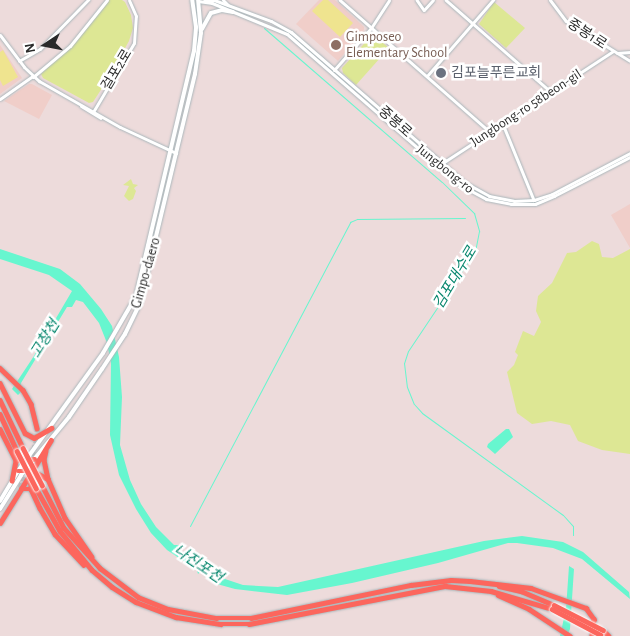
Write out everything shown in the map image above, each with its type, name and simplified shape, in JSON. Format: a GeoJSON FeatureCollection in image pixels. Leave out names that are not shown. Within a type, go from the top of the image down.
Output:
{"type":"FeatureCollection","features":[{"type":"Feature","properties":{"kind":"highway"},"geometry":{"type":"LineString","coordinates":[[0,368],[14,379],[23,390],[31,404],[37,428]]}},
{"type":"Feature","properties":{"kind":"highway"},"geometry":{"type":"LineString","coordinates":[[0,382],[25,433],[34,438],[51,428]]}},
{"type":"Feature","properties":{"kind":"highway"},"geometry":{"type":"LineString","coordinates":[[0,400],[64,528],[100,568],[124,588],[155,604],[185,613],[230,619],[267,616],[411,585],[451,580],[483,582],[531,588],[586,608],[594,619],[595,628],[592,636]]}},
{"type":"Feature","properties":{"kind":"highway"},"geometry":{"type":"LineString","coordinates":[[0,414],[34,489],[60,531],[92,570],[123,594],[151,609],[176,617],[239,625],[275,620],[445,586],[477,589],[553,607]]}},
{"type":"Feature","properties":{"kind":"highway"},"geometry":{"type":"LineString","coordinates":[[0,429],[14,456],[16,466],[12,481]]}},
{"type":"Feature","properties":{"kind":"highway"},"geometry":{"type":"LineString","coordinates":[[0,518],[33,471],[50,440]]}},
{"type":"Feature","properties":{"kind":"highway"},"geometry":{"type":"LineString","coordinates":[[50,440],[44,460],[48,479],[70,527],[100,568]]}},
{"type":"Feature","properties":{"kind":"highway"},"geometry":{"type":"LineString","coordinates":[[14,456],[26,461],[34,459]]}},
{"type":"Feature","properties":{"kind":"highway"},"geometry":{"type":"LineString","coordinates":[[18,471],[33,471],[48,479]]}},
{"type":"Feature","properties":{"kind":"highway"},"geometry":{"type":"LineString","coordinates":[[34,489],[34,477],[42,475]]}},
{"type":"Feature","properties":{"kind":"highway"},"geometry":{"type":"LineString","coordinates":[[20,488],[34,489]]}},
{"type":"Feature","properties":{"kind":"highway"},"geometry":{"type":"LineString","coordinates":[[0,523],[20,488]]}},
{"type":"Feature","properties":{"kind":"highway"},"geometry":{"type":"LineString","coordinates":[[483,582],[521,590],[609,636]]}},
{"type":"Feature","properties":{"kind":"highway"},"geometry":{"type":"LineString","coordinates":[[477,589],[517,603],[569,635],[574,636]]}},
{"type":"Feature","properties":{"kind":"highway"},"geometry":{"type":"LineString","coordinates":[[586,636],[595,628]]}},
{"type":"Feature","properties":{"kind":"main road","name":"Gimpo-daero"},"geometry":{"type":"LineString","coordinates":[[0,510],[25,470],[50,440],[119,344],[140,303],[194,74],[201,33],[197,1]]}},
{"type":"Feature","properties":{"kind":"main road","name":"Gimpo-daero"},"geometry":{"type":"LineString","coordinates":[[0,501],[18,471],[104,353],[136,296],[194,51],[197,1]]}},
{"type":"Feature","properties":{"kind":"main road"},"geometry":{"type":"LineString","coordinates":[[201,33],[211,13],[233,10]]}},
{"type":"Feature","properties":{"kind":"street"},"geometry":{"type":"LineString","coordinates":[[19,61],[40,49],[88,0]]}},
{"type":"Feature","properties":{"kind":"street"},"geometry":{"type":"LineString","coordinates":[[0,99],[33,77],[70,46],[107,0]]}},
{"type":"Feature","properties":{"kind":"street","name":"걸포2로"},"geometry":{"type":"LineString","coordinates":[[93,112],[134,43],[136,16],[129,0]]}},
{"type":"Feature","properties":{"kind":"street"},"geometry":{"type":"LineString","coordinates":[[222,0],[233,10]]}},
{"type":"Feature","properties":{"kind":"street"},"geometry":{"type":"LineString","coordinates":[[340,0],[490,132]]}},
{"type":"Feature","properties":{"kind":"street"},"geometry":{"type":"LineString","coordinates":[[334,71],[371,28],[389,0]]}},
{"type":"Feature","properties":{"kind":"street"},"geometry":{"type":"LineString","coordinates":[[416,0],[424,10],[433,0]]}},
{"type":"Feature","properties":{"kind":"street"},"geometry":{"type":"LineString","coordinates":[[446,0],[551,92]]}},
{"type":"Feature","properties":{"kind":"street"},"geometry":{"type":"LineString","coordinates":[[427,76],[493,0]]}},
{"type":"Feature","properties":{"kind":"street","name":"중봉1로"},"geometry":{"type":"LineString","coordinates":[[550,0],[564,19],[630,61]]}},
{"type":"Feature","properties":{"kind":"street"},"geometry":{"type":"LineString","coordinates":[[197,1],[233,10]]}},
{"type":"Feature","properties":{"kind":"street","name":"Jungbong-ro"},"geometry":{"type":"LineString","coordinates":[[233,10],[282,31],[334,71],[465,188],[486,199],[511,204],[534,202],[554,196],[630,155]]}},
{"type":"Feature","properties":{"kind":"street"},"geometry":{"type":"LineString","coordinates":[[0,36],[33,77],[120,127],[176,153]]}},
{"type":"Feature","properties":{"kind":"street"},"geometry":{"type":"LineString","coordinates":[[614,52],[630,52]]}},
{"type":"Feature","properties":{"kind":"street","name":"Jungbong-ro 58beon-gil"},"geometry":{"type":"LineString","coordinates":[[440,164],[614,52]]}},
{"type":"Feature","properties":{"kind":"street"},"geometry":{"type":"LineString","coordinates":[[503,124],[534,202]]}},
{"type":"Feature","properties":{"kind":"shaded area"},"geometry":{"type":"Polygon","coordinates":[[[109,0],[122,0],[125,2],[131,15],[133,28],[129,41],[108,79],[93,102],[89,103],[43,78],[41,74],[85,31],[109,0]]]}},
{"type":"Feature","properties":{"kind":"shaded area","name":"Gimposeo Elementary School"},"geometry":{"type":"Polygon","coordinates":[[[319,0],[335,0],[364,27],[364,30],[338,61],[296,24],[319,0]]]}},
{"type":"Feature","properties":{"kind":"shaded area"},"geometry":{"type":"Polygon","coordinates":[[[323,0],[328,0],[353,23],[340,37],[312,11],[323,0]]]}},
{"type":"Feature","properties":{"kind":"shaded area"},"geometry":{"type":"Polygon","coordinates":[[[494,2],[525,28],[506,48],[479,24],[494,2]]]}},
{"type":"Feature","properties":{"kind":"shaded area"},"geometry":{"type":"Polygon","coordinates":[[[371,36],[375,36],[389,48],[356,85],[343,73],[342,68],[371,36]]]}},
{"type":"Feature","properties":{"kind":"shaded area"},"geometry":{"type":"Polygon","coordinates":[[[0,45],[22,78],[0,94],[0,45]]]}},
{"type":"Feature","properties":{"kind":"shaded area"},"geometry":{"type":"Polygon","coordinates":[[[3,50],[18,77],[3,86],[0,80],[0,52],[3,50]]]}},
{"type":"Feature","properties":{"kind":"shaded area"},"geometry":{"type":"Polygon","coordinates":[[[29,84],[52,95],[39,119],[4,101],[29,84]]]}},
{"type":"Feature","properties":{"kind":"shaded area"},"geometry":{"type":"Polygon","coordinates":[[[131,179],[133,184],[138,185],[134,188],[136,191],[133,199],[129,201],[124,196],[129,186],[123,185],[131,179]]]}},
{"type":"Feature","properties":{"kind":"shaded area"},"geometry":{"type":"Polygon","coordinates":[[[630,204],[630,248],[611,215],[630,204]]]}},
{"type":"Feature","properties":{"kind":"shaded area"},"geometry":{"type":"Polygon","coordinates":[[[592,241],[599,244],[602,257],[613,258],[630,249],[630,454],[602,450],[578,441],[570,425],[551,421],[532,424],[517,413],[507,372],[514,365],[518,355],[515,352],[523,331],[534,336],[541,322],[536,311],[538,296],[552,283],[567,253],[576,252],[592,241]]]}},
{"type":"Feature","properties":{"kind":"water"},"geometry":{"type":"Polygon","coordinates":[[[0,249],[60,269],[80,284],[101,309],[112,326],[119,357],[122,397],[120,445],[130,480],[141,504],[156,527],[174,545],[179,545],[178,549],[216,576],[243,585],[278,587],[484,541],[522,536],[563,542],[583,552],[629,592],[630,599],[582,559],[553,548],[517,543],[508,543],[438,563],[352,583],[287,595],[235,589],[217,584],[200,572],[198,574],[197,570],[167,550],[151,533],[136,509],[119,475],[110,435],[111,363],[107,343],[99,323],[83,302],[76,300],[72,307],[67,307],[21,383],[21,392],[18,395],[12,389],[72,291],[49,275],[0,259],[0,249]]]}},
{"type":"Feature","properties":{"kind":"water"},"geometry":{"type":"Polygon","coordinates":[[[506,429],[509,429],[513,437],[495,454],[487,447],[488,444],[506,429]]]}},
{"type":"Feature","properties":{"kind":"water"},"geometry":{"type":"Polygon","coordinates":[[[569,566],[574,569],[570,629],[567,636],[560,636],[566,609],[569,566]]]}},
{"type":"Feature","properties":{"kind":"waterway","name":"김포대수로"},"geometry":{"type":"LineString","coordinates":[[264,28],[442,182],[474,213],[479,231],[475,251],[408,351],[404,363],[407,387],[414,404],[422,413],[563,515],[573,526],[573,535]]}},
{"type":"Feature","properties":{"kind":"waterway"},"geometry":{"type":"LineString","coordinates":[[190,526],[350,222],[357,219],[465,218]]}},
{"type":"Feature","properties":{"kind":"tunnel"},"geometry":{"type":"LineString","coordinates":[[30,462],[37,438],[37,428]]}},
{"type":"Feature","properties":{"kind":"tunnel"},"geometry":{"type":"LineString","coordinates":[[20,487],[27,469]]}},
{"type":"Feature","properties":{"kind":"place","name":"Gimposeo Elementary School"},"geometry":{"type":"Point","coordinates":[336,45]}},
{"type":"Feature","properties":{"kind":"place","name":"김포늘푸른교회"},"geometry":{"type":"Point","coordinates":[441,73]}},
{"type":"Feature","properties":{"kind":"water label","name":"고창천"},"geometry":{"type":"Point","coordinates":[45,339]}},
{"type":"Feature","properties":{"kind":"water label","name":"나진포천"},"geometry":{"type":"Point","coordinates":[198,564]}}]}
